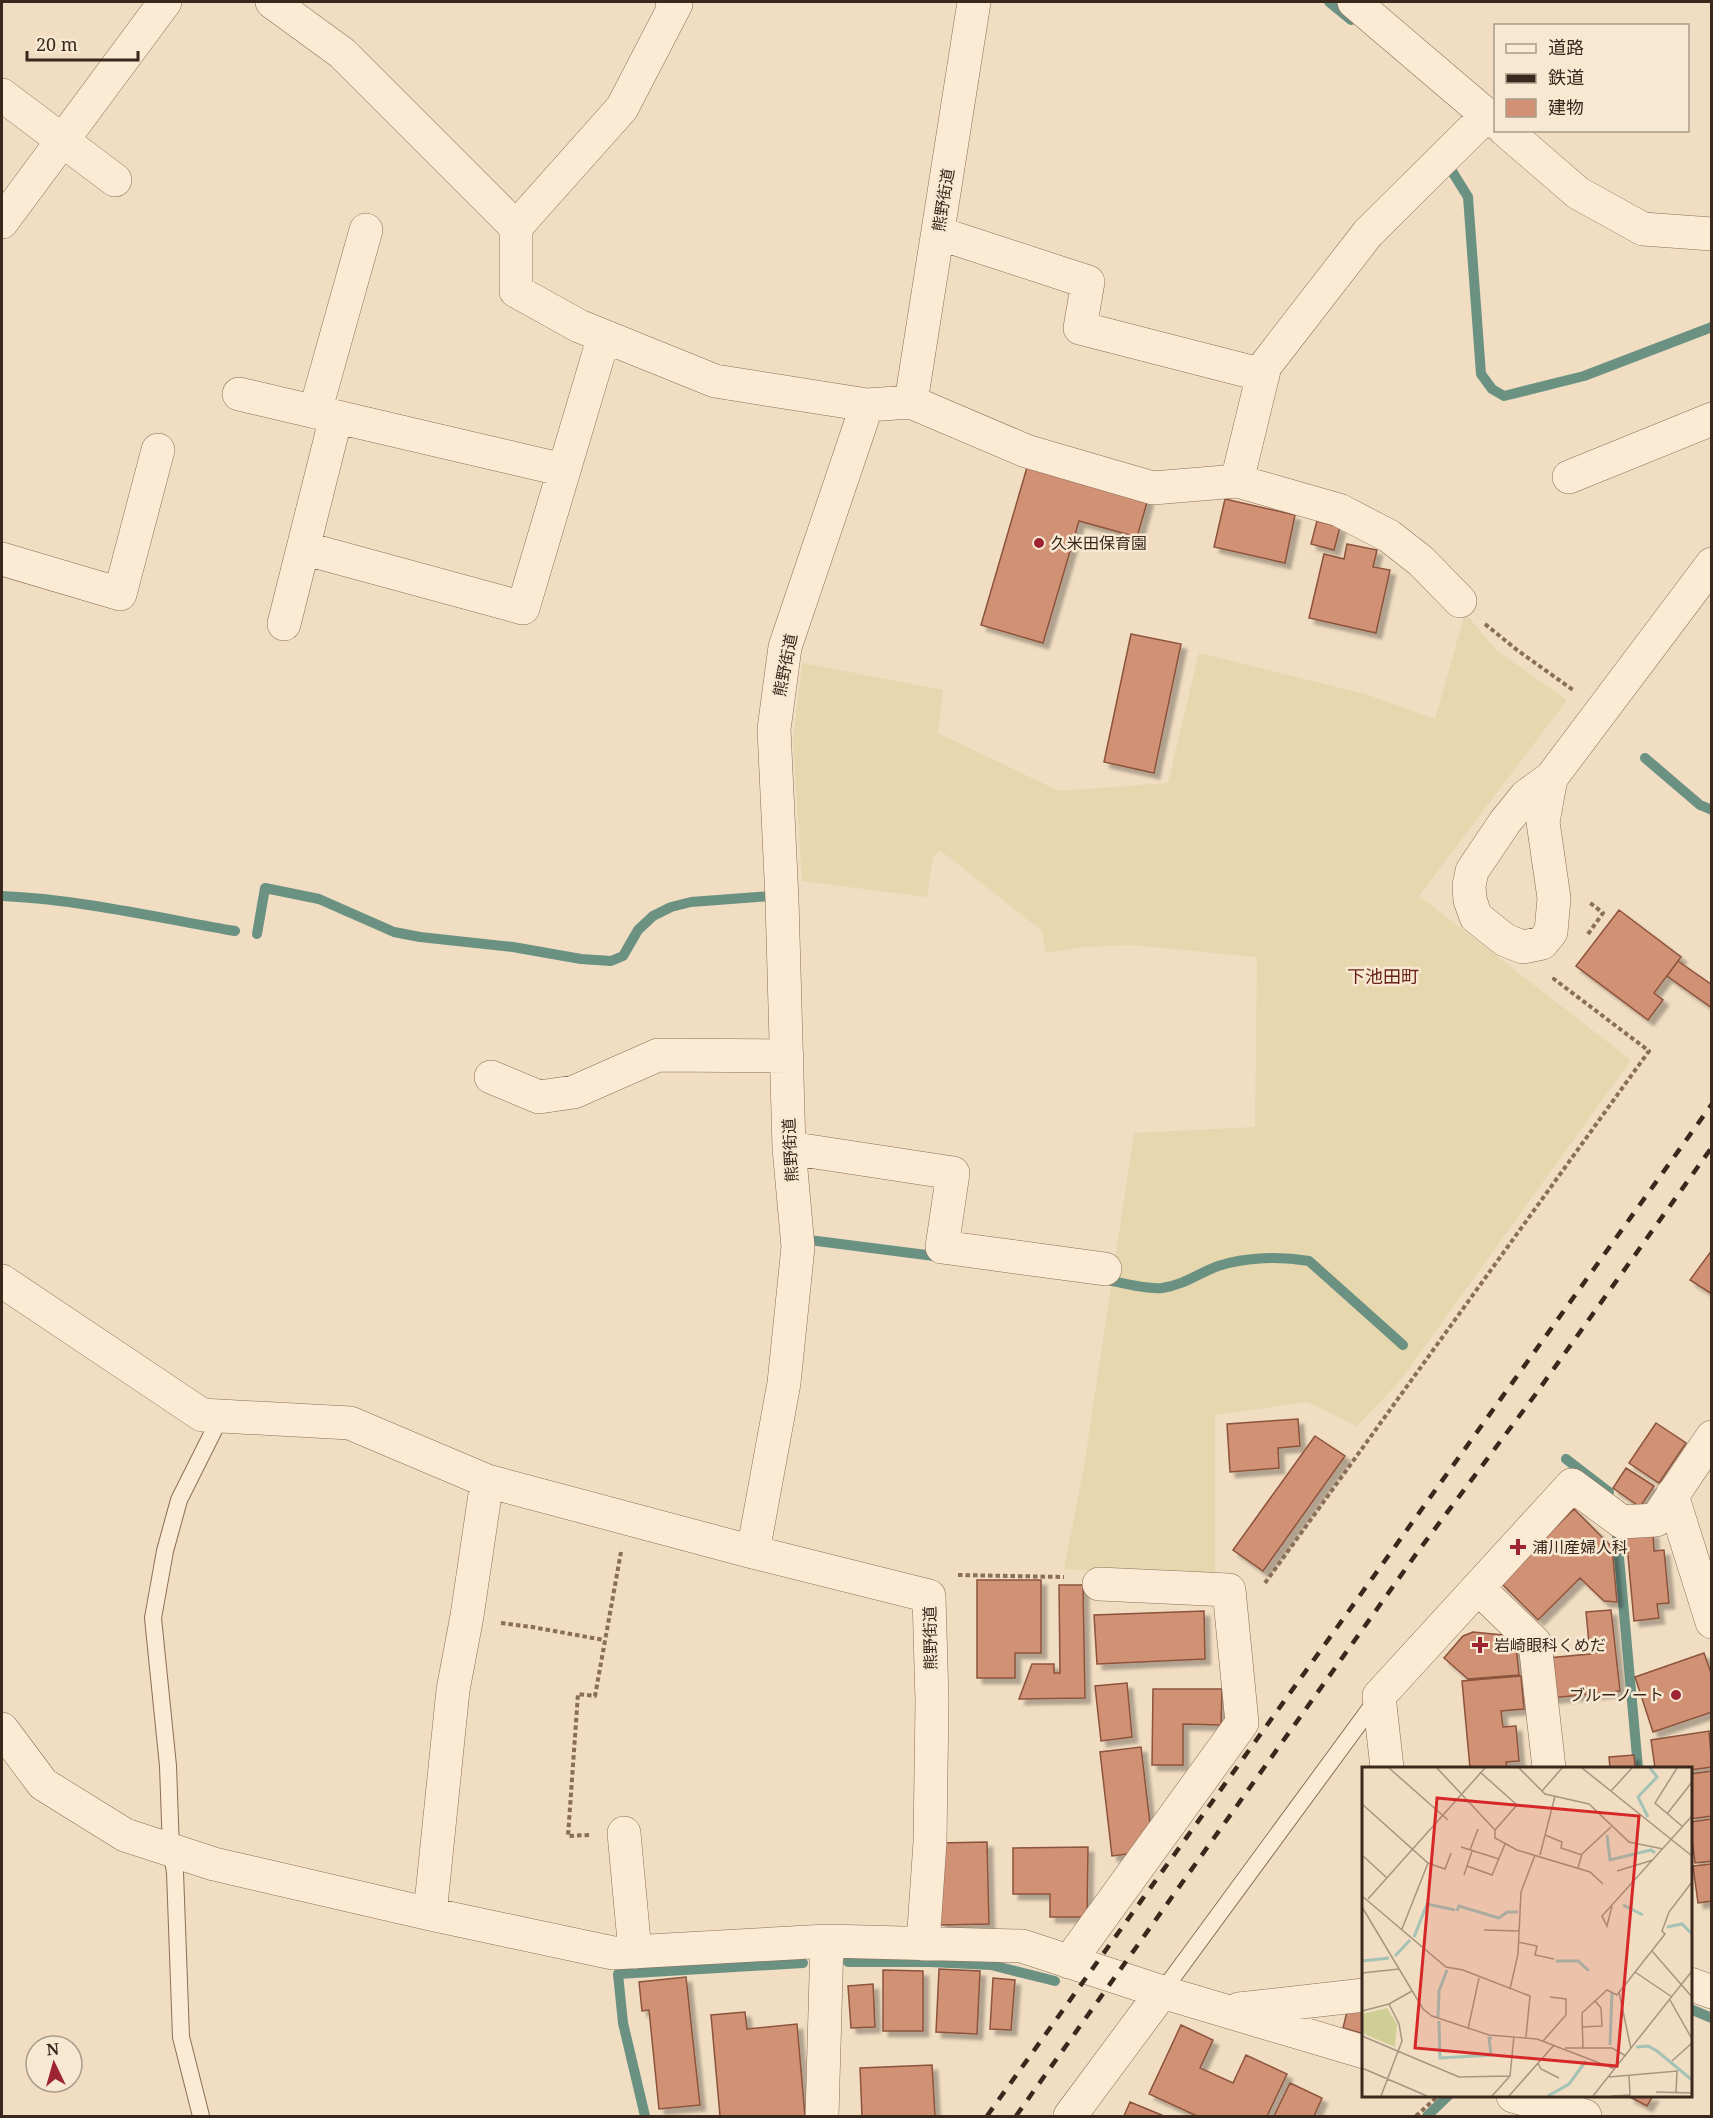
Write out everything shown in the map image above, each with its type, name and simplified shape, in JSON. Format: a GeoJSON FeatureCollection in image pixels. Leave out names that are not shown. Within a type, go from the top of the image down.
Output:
{"type":"FeatureCollection","features":[{"type":"Feature","properties":{"kind":"street"},"geometry":{"type":"LineString","coordinates":[[2,222],[165,2]]}},
{"type":"Feature","properties":{"kind":"street"},"geometry":{"type":"LineString","coordinates":[[272,2],[342,53],[516,227]]}},
{"type":"Feature","properties":{"kind":"street"},"geometry":{"type":"LineString","coordinates":[[672,2],[676,4],[621,108],[516,227],[516,291],[579,326],[715,381],[867,405],[911,402],[1026,451],[1153,488],[1237,481],[1339,510],[1389,536],[1420,561],[1460,601]]}},
{"type":"Feature","properties":{"kind":"street","name":"熊野街道"},"geometry":{"type":"LineString","coordinates":[[911,402],[974,2]]}},
{"type":"Feature","properties":{"kind":"street"},"geometry":{"type":"LineString","coordinates":[[1354,2],[1494,121]]}},
{"type":"Feature","properties":{"kind":"street"},"geometry":{"type":"LineString","coordinates":[[2,95],[115,180]]}},
{"type":"Feature","properties":{"kind":"street"},"geometry":{"type":"LineString","coordinates":[[1237,481],[1265,366],[1368,233],[1494,125]]}},
{"type":"Feature","properties":{"kind":"street"},"geometry":{"type":"LineString","coordinates":[[1507,132],[1578,193],[1643,229],[1712,234]]}},
{"type":"Feature","properties":{"kind":"street"},"geometry":{"type":"LineString","coordinates":[[284,624],[303,548],[326,414],[366,230]]}},
{"type":"Feature","properties":{"kind":"street"},"geometry":{"type":"LineString","coordinates":[[938,233],[1088,282],[1080,328],[1263,375]]}},
{"type":"Feature","properties":{"kind":"street"},"geometry":{"type":"LineString","coordinates":[[303,548],[523,608],[604,336]]}},
{"type":"Feature","properties":{"kind":"street"},"geometry":{"type":"LineString","coordinates":[[239,394],[564,470]]}},
{"type":"Feature","properties":{"kind":"street","name":"熊野街道"},"geometry":{"type":"LineString","coordinates":[[867,405],[785,647],[774,729],[789,1148],[798,1247],[784,1383],[753,1552],[929,1596],[932,1701],[930,1842],[923,1944]]}},
{"type":"Feature","properties":{"kind":"street"},"geometry":{"type":"LineString","coordinates":[[1569,477],[1712,419]]}},
{"type":"Feature","properties":{"kind":"street"},"geometry":{"type":"LineString","coordinates":[[2,560],[120,594],[158,450]]}},
{"type":"Feature","properties":{"kind":"street"},"geometry":{"type":"LineString","coordinates":[[1551,778],[1543,822],[1554,898],[1551,932],[1542,943],[1524,947],[1505,940],[1476,917],[1470,900],[1469,886],[1472,871],[1505,822],[1526,796],[1551,778],[1712,564]]}},
{"type":"Feature","properties":{"kind":"street"},"geometry":{"type":"LineString","coordinates":[[1493,839],[1511,835],[1535,841],[1549,863]]}},
{"type":"Feature","properties":{"kind":"street"},"geometry":{"type":"LineString","coordinates":[[491,1077],[539,1097],[574,1092],[658,1055],[787,1056]]}},
{"type":"Feature","properties":{"kind":"street"},"geometry":{"type":"LineString","coordinates":[[789,1148],[953,1173],[942,1246],[1105,1269]]}},
{"type":"Feature","properties":{"kind":"street"},"geometry":{"type":"LineString","coordinates":[[2,1281],[202,1415],[350,1423],[487,1481],[753,1552]]}},
{"type":"Feature","properties":{"kind":"street"},"geometry":{"type":"LineString","coordinates":[[1387,1767],[1379,1696],[1572,1485],[1622,1522],[1656,1520],[1712,1437]]}},
{"type":"Feature","properties":{"kind":"street"},"geometry":{"type":"LineString","coordinates":[[430,1914],[453,1690],[467,1616],[487,1481]]}},
{"type":"Feature","properties":{"kind":"street"},"geometry":{"type":"LineString","coordinates":[[1672,1495],[1712,1622]]}},
{"type":"Feature","properties":{"kind":"street"},"geometry":{"type":"LineString","coordinates":[[1069,1962],[1242,1723],[1229,1590],[1099,1584]]}},
{"type":"Feature","properties":{"kind":"street"},"geometry":{"type":"LineString","coordinates":[[1478,1588],[1535,1643],[1549,1767]]}},
{"type":"Feature","properties":{"kind":"street"},"geometry":{"type":"LineString","coordinates":[[2,1729],[43,1785],[125,1835],[214,1864],[613,1953],[827,1941],[1022,1946],[1162,1992],[1362,2051]]}},
{"type":"Feature","properties":{"kind":"street"},"geometry":{"type":"LineString","coordinates":[[624,1833],[635,1952]]}},
{"type":"Feature","properties":{"kind":"street"},"geometry":{"type":"LineString","coordinates":[[822,2116],[827,1941]]}},
{"type":"Feature","properties":{"kind":"street"},"geometry":{"type":"LineString","coordinates":[[1692,1985],[1712,1992]]}},
{"type":"Feature","properties":{"kind":"street"},"geometry":{"type":"LineString","coordinates":[[1070,2116],[1162,1992]]}},
{"type":"Feature","properties":{"kind":"street"},"geometry":{"type":"LineString","coordinates":[[1225,2011],[1362,1995]]}},
{"type":"Feature","properties":{"kind":"street"},"geometry":{"type":"LineString","coordinates":[[1518,2097],[1585,2116]]}},
{"type":"Feature","properties":{"kind":"lane"},"geometry":{"type":"LineString","coordinates":[[201,2116],[181,2037],[175,1872],[171,1850],[168,1766],[153,1618],[165,1551],[179,1500],[221,1416]]}},
{"type":"Feature","properties":{"kind":"lane"},"geometry":{"type":"LineString","coordinates":[[1162,1992],[1379,1696]]}},
{"type":"Feature","properties":{"kind":"path"},"geometry":{"type":"LineString","coordinates":[[1460,601],[1503,640],[1581,696]]}},
{"type":"Feature","properties":{"kind":"path"},"geometry":{"type":"LineString","coordinates":[[1549,863],[1603,913],[1582,941]]}},
{"type":"Feature","properties":{"kind":"path"},"geometry":{"type":"LineString","coordinates":[[1232,1627],[1649,1051],[1554,979],[1562,969]]}},
{"type":"Feature","properties":{"kind":"path"},"geometry":{"type":"LineString","coordinates":[[624,1833],[568,1836],[578,1694],[595,1696],[627,1519]]}},
{"type":"Feature","properties":{"kind":"path"},"geometry":{"type":"LineString","coordinates":[[929,1596],[934,1575],[1090,1578],[1099,1584]]}},
{"type":"Feature","properties":{"kind":"path"},"geometry":{"type":"LineString","coordinates":[[467,1616],[604,1640]]}},
{"type":"Feature","properties":{"kind":"path"},"geometry":{"type":"LineString","coordinates":[[1416,2116],[1437,2097]]}},
{"type":"Feature","properties":{"kind":"shaded area"},"geometry":{"type":"Polygon","coordinates":[[[1465,613],[1497,651],[1567,700],[1419,896],[1631,1060],[1399,1382],[1357,1426],[1307,1402],[1215,1415],[1215,1576],[1064,1569],[1084,1467],[1134,1133],[1255,1127],[1257,957],[1131,945],[1084,947],[1046,953],[1042,931],[939,851],[933,857],[927,897],[802,881],[793,741],[802,663],[943,690],[938,733],[1059,791],[1168,783],[1199,653],[1365,694],[1435,719],[1465,613]]]}},
{"type":"Feature","properties":{"kind":"building"},"geometry":{"type":"Polygon","coordinates":[[[1028,464],[1148,499],[1137,537],[1079,521],[1043,643],[981,625],[1028,464]]]}},
{"type":"Feature","properties":{"kind":"building"},"geometry":{"type":"Polygon","coordinates":[[[1225,499],[1295,515],[1285,563],[1214,547],[1225,499]]]}},
{"type":"Feature","properties":{"kind":"building"},"geometry":{"type":"Polygon","coordinates":[[[1317,521],[1340,527],[1334,550],[1311,544],[1317,521]]]}},
{"type":"Feature","properties":{"kind":"building"},"geometry":{"type":"Polygon","coordinates":[[[1347,544],[1377,550],[1373,567],[1390,570],[1376,633],[1309,618],[1324,554],[1344,559],[1347,544]]]}},
{"type":"Feature","properties":{"kind":"building"},"geometry":{"type":"Polygon","coordinates":[[[1131,634],[1181,644],[1154,773],[1104,762],[1131,634]]]}},
{"type":"Feature","properties":{"kind":"building"},"geometry":{"type":"Polygon","coordinates":[[[1619,910],[1681,957],[1654,993],[1663,1000],[1648,1020],[1576,966],[1619,910]]]}},
{"type":"Feature","properties":{"kind":"building"},"geometry":{"type":"Polygon","coordinates":[[[1678,961],[1712,985],[1712,1008],[1667,976],[1678,961]]]}},
{"type":"Feature","properties":{"kind":"building"},"geometry":{"type":"Polygon","coordinates":[[[1712,1250],[1712,1294],[1690,1280],[1712,1250]]]}},
{"type":"Feature","properties":{"kind":"building"},"geometry":{"type":"Polygon","coordinates":[[[1298,1419],[1300,1446],[1278,1448],[1279,1468],[1230,1472],[1227,1424],[1298,1419]]]}},
{"type":"Feature","properties":{"kind":"building"},"geometry":{"type":"Polygon","coordinates":[[[1656,1423],[1686,1443],[1659,1483],[1629,1463],[1656,1423]]]}},
{"type":"Feature","properties":{"kind":"building"},"geometry":{"type":"Polygon","coordinates":[[[1315,1436],[1345,1456],[1263,1571],[1233,1550],[1315,1436]]]}},
{"type":"Feature","properties":{"kind":"building"},"geometry":{"type":"Polygon","coordinates":[[[1626,1468],[1654,1486],[1640,1507],[1613,1488],[1626,1468]]]}},
{"type":"Feature","properties":{"kind":"building"},"geometry":{"type":"Polygon","coordinates":[[[1574,1509],[1612,1547],[1617,1602],[1604,1601],[1580,1578],[1538,1620],[1500,1582],[1574,1509]]]}},
{"type":"Feature","properties":{"kind":"building"},"geometry":{"type":"Polygon","coordinates":[[[1653,1532],[1654,1551],[1664,1550],[1669,1603],[1657,1604],[1659,1618],[1634,1621],[1626,1535],[1653,1532]]]}},
{"type":"Feature","properties":{"kind":"building"},"geometry":{"type":"Polygon","coordinates":[[[977,1580],[1041,1580],[1041,1653],[1015,1653],[1015,1678],[977,1678],[977,1580]]]}},
{"type":"Feature","properties":{"kind":"building"},"geometry":{"type":"Polygon","coordinates":[[[1059,1585],[1083,1585],[1085,1698],[1019,1699],[1032,1664],[1054,1664],[1054,1673],[1060,1673],[1059,1585]]]}},
{"type":"Feature","properties":{"kind":"building"},"geometry":{"type":"Polygon","coordinates":[[[1611,1610],[1620,1691],[1551,1698],[1547,1658],[1590,1654],[1586,1612],[1611,1610]]]}},
{"type":"Feature","properties":{"kind":"building"},"geometry":{"type":"Polygon","coordinates":[[[1204,1611],[1205,1659],[1097,1664],[1094,1615],[1204,1611]]]}},
{"type":"Feature","properties":{"kind":"building","name":"岩崎眼科くめだ"},"geometry":{"type":"Polygon","coordinates":[[[1473,1632],[1503,1635],[1516,1646],[1519,1675],[1468,1679],[1444,1658],[1463,1636],[1473,1632]]]}},
{"type":"Feature","properties":{"kind":"building","name":"ブルーノート"},"geometry":{"type":"Polygon","coordinates":[[[1704,1653],[1712,1676],[1712,1712],[1653,1732],[1635,1677],[1704,1653]]]}},
{"type":"Feature","properties":{"kind":"building"},"geometry":{"type":"Polygon","coordinates":[[[1521,1676],[1524,1709],[1501,1711],[1503,1727],[1516,1726],[1519,1761],[1506,1762],[1507,1767],[1470,1767],[1462,1681],[1521,1676]]]}},
{"type":"Feature","properties":{"kind":"building"},"geometry":{"type":"Polygon","coordinates":[[[1127,1683],[1132,1737],[1101,1741],[1095,1686],[1127,1683]]]}},
{"type":"Feature","properties":{"kind":"building"},"geometry":{"type":"Polygon","coordinates":[[[1153,1689],[1222,1689],[1221,1725],[1183,1724],[1183,1765],[1152,1765],[1153,1689]]]}},
{"type":"Feature","properties":{"kind":"building"},"geometry":{"type":"Polygon","coordinates":[[[1709,1731],[1712,1767],[1692,1770],[1692,1767],[1655,1767],[1651,1740],[1709,1731]]]}},
{"type":"Feature","properties":{"kind":"building"},"geometry":{"type":"Polygon","coordinates":[[[1141,1747],[1151,1832],[1135,1853],[1112,1856],[1100,1752],[1141,1747]]]}},
{"type":"Feature","properties":{"kind":"building"},"geometry":{"type":"Polygon","coordinates":[[[1634,1755],[1635,1767],[1610,1767],[1609,1757],[1634,1755]]]}},
{"type":"Feature","properties":{"kind":"building"},"geometry":{"type":"Polygon","coordinates":[[[1712,1771],[1712,1816],[1692,1819],[1692,1774],[1712,1771]]]}},
{"type":"Feature","properties":{"kind":"building"},"geometry":{"type":"Polygon","coordinates":[[[1712,1819],[1712,1861],[1695,1863],[1692,1822],[1712,1819]]]}},
{"type":"Feature","properties":{"kind":"building"},"geometry":{"type":"Polygon","coordinates":[[[987,1842],[989,1924],[940,1925],[938,1843],[987,1842]]]}},
{"type":"Feature","properties":{"kind":"building"},"geometry":{"type":"Polygon","coordinates":[[[1088,1847],[1087,1917],[1050,1917],[1050,1894],[1013,1894],[1013,1848],[1088,1847]]]}},
{"type":"Feature","properties":{"kind":"building"},"geometry":{"type":"Polygon","coordinates":[[[1712,1864],[1712,1901],[1698,1903],[1693,1866],[1712,1864]]]}},
{"type":"Feature","properties":{"kind":"building"},"geometry":{"type":"Polygon","coordinates":[[[939,1969],[980,1971],[977,2034],[936,2032],[939,1969]]]}},
{"type":"Feature","properties":{"kind":"building"},"geometry":{"type":"Polygon","coordinates":[[[883,1970],[923,1971],[923,2031],[883,2031],[883,1970]]]}},
{"type":"Feature","properties":{"kind":"building"},"geometry":{"type":"Polygon","coordinates":[[[686,1977],[700,2105],[659,2109],[649,2010],[642,2011],[639,1982],[686,1977]]]}},
{"type":"Feature","properties":{"kind":"building"},"geometry":{"type":"Polygon","coordinates":[[[993,1978],[1015,1980],[1011,2030],[990,2029],[993,1978]]]}},
{"type":"Feature","properties":{"kind":"building"},"geometry":{"type":"Polygon","coordinates":[[[873,1984],[875,2027],[851,2028],[848,1986],[873,1984]]]}},
{"type":"Feature","properties":{"kind":"building"},"geometry":{"type":"Polygon","coordinates":[[[1362,2010],[1362,2033],[1343,2028],[1347,2012],[1362,2010]]]}},
{"type":"Feature","properties":{"kind":"building"},"geometry":{"type":"Polygon","coordinates":[[[745,2012],[747,2029],[797,2024],[805,2116],[720,2116],[711,2015],[745,2012]]]}},
{"type":"Feature","properties":{"kind":"building"},"geometry":{"type":"Polygon","coordinates":[[[1181,2025],[1213,2040],[1200,2068],[1233,2083],[1246,2055],[1287,2074],[1267,2116],[1197,2116],[1149,2094],[1181,2025]]]}},
{"type":"Feature","properties":{"kind":"building"},"geometry":{"type":"Polygon","coordinates":[[[932,2065],[935,2116],[862,2116],[860,2068],[932,2065]]]}},
{"type":"Feature","properties":{"kind":"building"},"geometry":{"type":"Polygon","coordinates":[[[1290,2083],[1322,2098],[1314,2116],[1274,2116],[1290,2083]]]}},
{"type":"Feature","properties":{"kind":"building"},"geometry":{"type":"Polygon","coordinates":[[[1630,2097],[1652,2097],[1647,2106],[1630,2097]]]}},
{"type":"Feature","properties":{"kind":"building"},"geometry":{"type":"Polygon","coordinates":[[[1130,2102],[1164,2116],[1124,2116],[1130,2102]]]}},
{"type":"Feature","properties":{"kind":"waterway"},"geometry":{"type":"LineString","coordinates":[[1329,2],[1351,20]]}},
{"type":"Feature","properties":{"kind":"waterway"},"geometry":{"type":"LineString","coordinates":[[1455,162],[1450,168],[1468,197],[1481,374],[1492,389],[1504,396],[1584,376],[1712,327]]}},
{"type":"Feature","properties":{"kind":"waterway"},"geometry":{"type":"LineString","coordinates":[[1645,758],[1700,805],[1712,810]]}},
{"type":"Feature","properties":{"kind":"waterway"},"geometry":{"type":"LineString","coordinates":[[257,934],[265,888],[319,899],[394,932],[513,947],[581,959],[611,961],[623,956],[638,930],[653,916],[671,907],[691,902],[771,896],[771,905]]}},
{"type":"Feature","properties":{"kind":"waterway"},"geometry":{"type":"LineString","coordinates":[[2,896],[89,905],[235,931]]}},
{"type":"Feature","properties":{"kind":"waterway"},"geometry":{"type":"LineString","coordinates":[[809,1240],[942,1257]]}},
{"type":"Feature","properties":{"kind":"waterway"},"geometry":{"type":"LineString","coordinates":[[1103,1279],[1141,1287],[1162,1288],[1185,1281],[1218,1266],[1240,1261],[1275,1258],[1309,1261],[1403,1345]]}},
{"type":"Feature","properties":{"kind":"waterway"},"geometry":{"type":"LineString","coordinates":[[1566,1459],[1609,1492]]}},
{"type":"Feature","properties":{"kind":"waterway"},"geometry":{"type":"LineString","coordinates":[[1616,1524],[1638,1767]]}},
{"type":"Feature","properties":{"kind":"waterway"},"geometry":{"type":"LineString","coordinates":[[848,1962],[991,1965],[1055,1981]]}},
{"type":"Feature","properties":{"kind":"waterway"},"geometry":{"type":"LineString","coordinates":[[645,2116],[623,2023],[618,1974],[803,1963]]}},
{"type":"Feature","properties":{"kind":"waterway"},"geometry":{"type":"LineString","coordinates":[[1692,2010],[1712,2018]]}},
{"type":"Feature","properties":{"kind":"waterway"},"geometry":{"type":"LineString","coordinates":[[1427,2116],[1447,2097]]}},
{"type":"Feature","properties":{"kind":"railway"},"geometry":{"type":"LineString","coordinates":[[987,2116],[1712,1104]]}},
{"type":"Feature","properties":{"kind":"railway"},"geometry":{"type":"LineString","coordinates":[[1016,2116],[1419,1550],[1535,1395],[1712,1147]]}},
{"type":"Feature","properties":{"kind":"place","name":"久米田保育園"},"geometry":{"type":"Point","coordinates":[1039,543]}},
{"type":"Feature","properties":{"kind":"place","name":"浦川産婦人科"},"geometry":{"type":"Point","coordinates":[1518,1547]}},
{"type":"Feature","properties":{"kind":"place","name":"岩崎眼科くめだ"},"geometry":{"type":"Point","coordinates":[1480,1645]}},
{"type":"Feature","properties":{"kind":"place","name":"ブルーノート"},"geometry":{"type":"Point","coordinates":[1676,1695]}},
{"type":"Feature","properties":{"kind":"district","name":"下池田町"},"geometry":{"type":"Point","coordinates":[1383,976]}}]}
